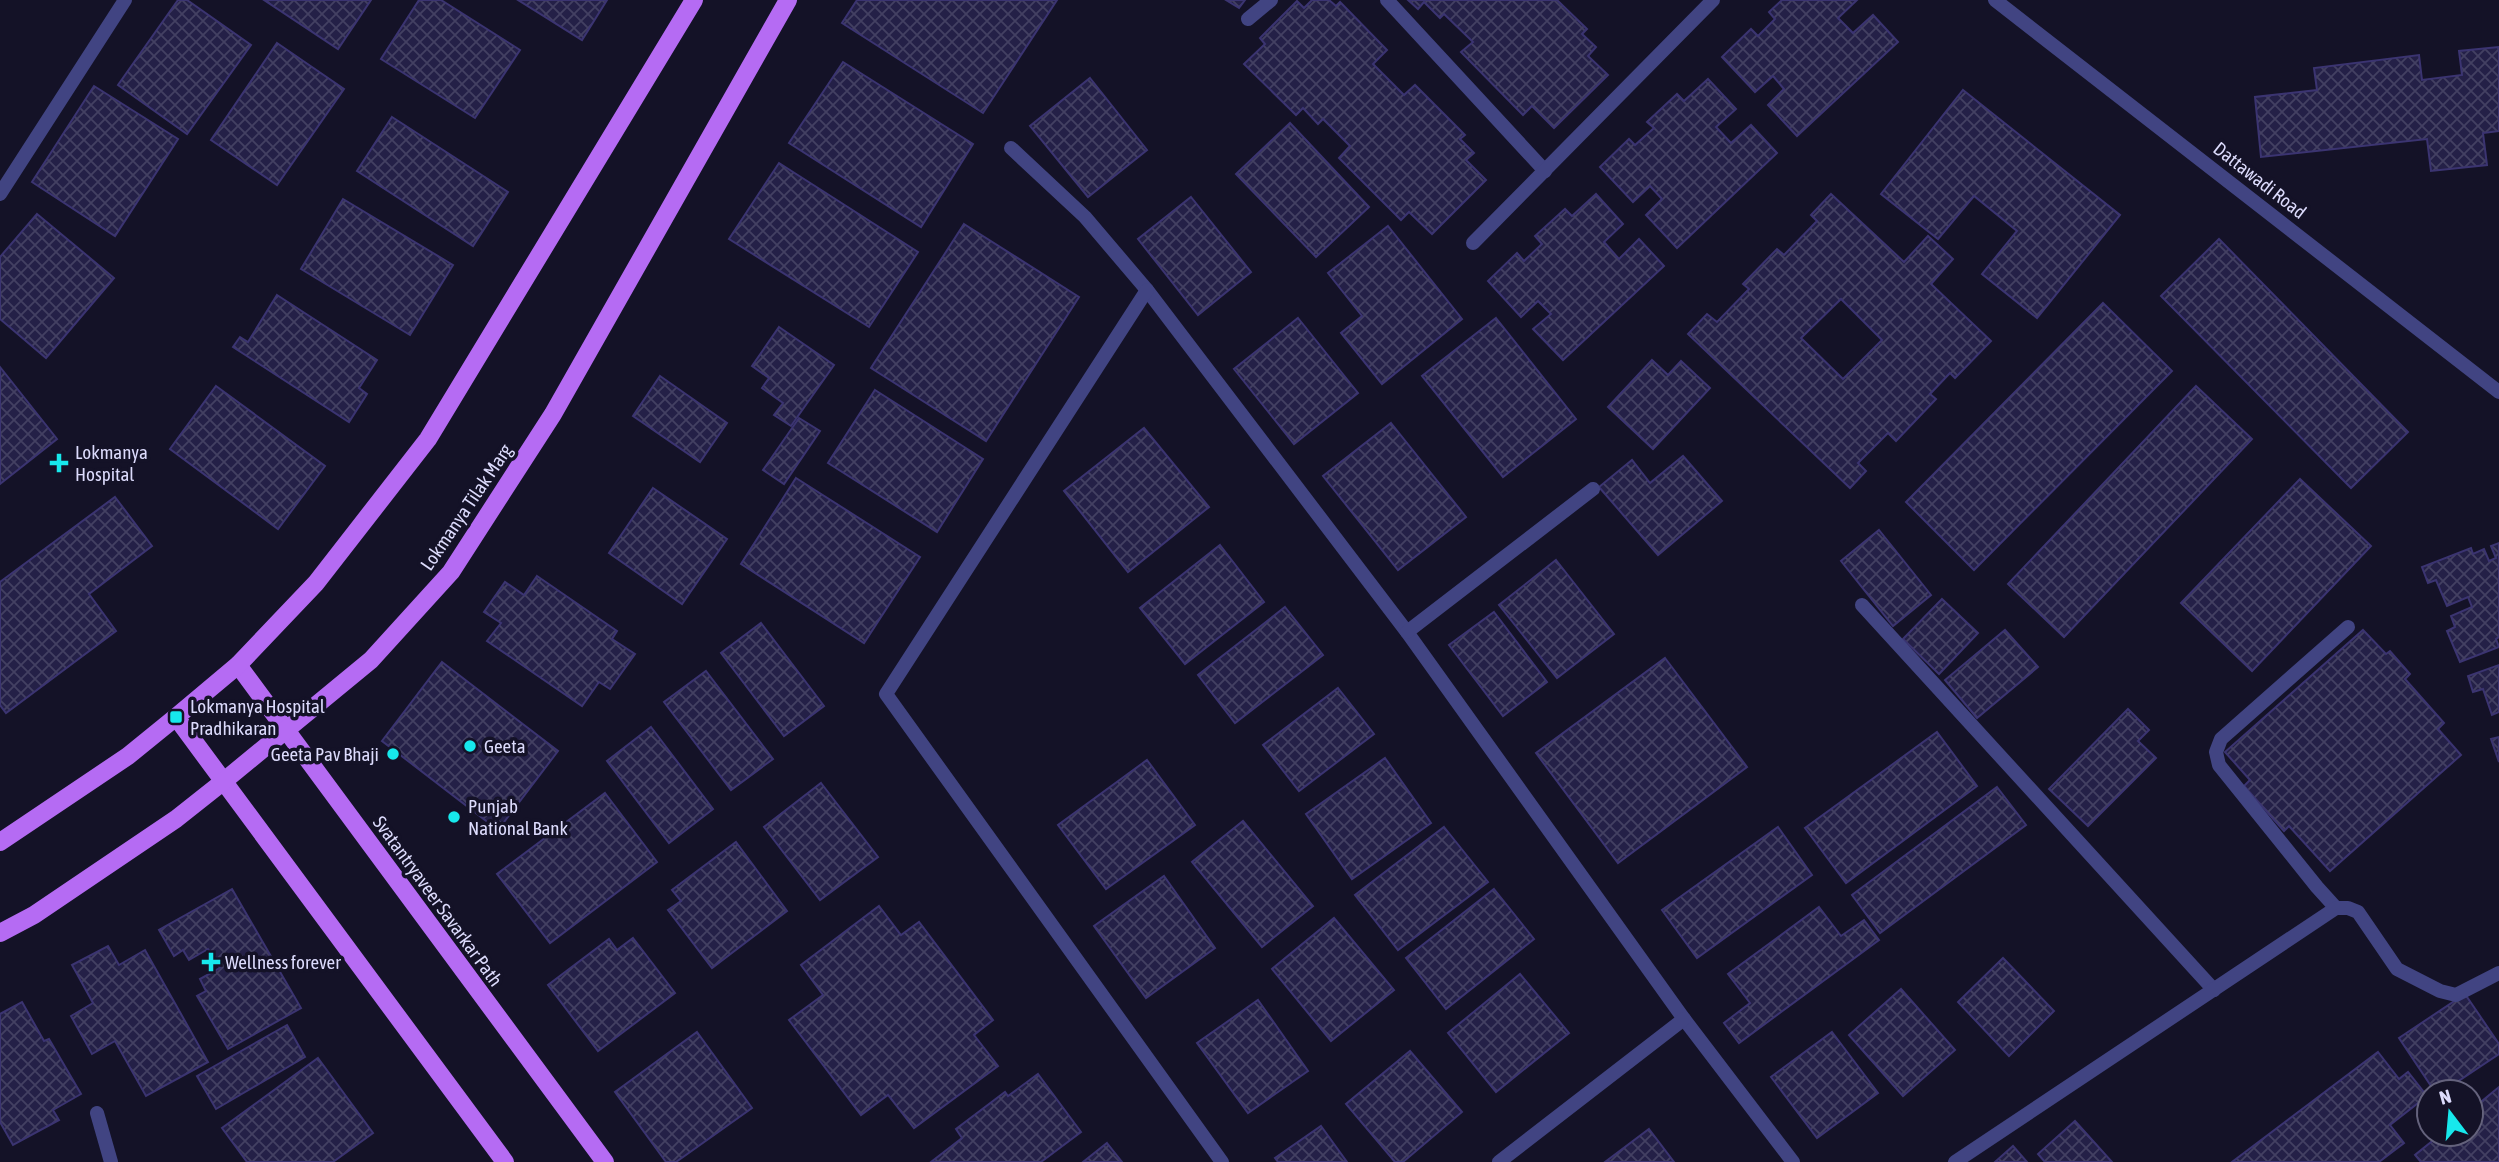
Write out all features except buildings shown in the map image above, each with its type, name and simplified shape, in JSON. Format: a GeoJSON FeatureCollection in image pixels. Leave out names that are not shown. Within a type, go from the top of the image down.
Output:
{"type":"FeatureCollection","features":[{"type":"Feature","properties":{"kind":"main road"},"geometry":{"type":"LineString","coordinates":[[0,842],[128,756],[176,717],[238,665],[316,583],[428,439],[694,0]]}},
{"type":"Feature","properties":{"kind":"main road","name":"Lokmanya Tilak Marg"},"geometry":{"type":"LineString","coordinates":[[0,933],[34,915],[176,820],[371,660],[451,572],[554,414],[788,0]]}},
{"type":"Feature","properties":{"kind":"main road","name":"Svatantryaveer Savarkar Path"},"geometry":{"type":"LineString","coordinates":[[238,665],[604,1162]]}},
{"type":"Feature","properties":{"kind":"main road"},"geometry":{"type":"LineString","coordinates":[[176,717],[505,1162]]}},
{"type":"Feature","properties":{"kind":"street"},"geometry":{"type":"LineString","coordinates":[[0,194],[125,0]]}},
{"type":"Feature","properties":{"kind":"street"},"geometry":{"type":"LineString","coordinates":[[1248,19],[1271,0]]}},
{"type":"Feature","properties":{"kind":"street"},"geometry":{"type":"LineString","coordinates":[[1387,0],[1545,171]]}},
{"type":"Feature","properties":{"kind":"street"},"geometry":{"type":"LineString","coordinates":[[1472,243],[1713,0]]}},
{"type":"Feature","properties":{"kind":"street","name":"Dattawadi Road"},"geometry":{"type":"LineString","coordinates":[[1995,0],[2499,392]]}},
{"type":"Feature","properties":{"kind":"street"},"geometry":{"type":"LineString","coordinates":[[1011,148],[1085,217],[1147,290],[1407,632],[1684,1018],[1793,1162]]}},
{"type":"Feature","properties":{"kind":"street"},"geometry":{"type":"LineString","coordinates":[[1147,290],[886,694],[1222,1162]]}},
{"type":"Feature","properties":{"kind":"street"},"geometry":{"type":"LineString","coordinates":[[1407,632],[1593,489]]}},
{"type":"Feature","properties":{"kind":"street"},"geometry":{"type":"LineString","coordinates":[[1862,605],[2214,990]]}},
{"type":"Feature","properties":{"kind":"street"},"geometry":{"type":"LineString","coordinates":[[2336,908],[2219,765],[2216,752],[2221,739],[2348,627]]}},
{"type":"Feature","properties":{"kind":"street"},"geometry":{"type":"LineString","coordinates":[[1955,1162],[2336,908],[2348,908],[2358,912],[2397,970],[2440,991],[2456,995],[2499,973]]}},
{"type":"Feature","properties":{"kind":"street"},"geometry":{"type":"LineString","coordinates":[[1499,1162],[1684,1018]]}},
{"type":"Feature","properties":{"kind":"street"},"geometry":{"type":"LineString","coordinates":[[97,1113],[111,1162]]}},
{"type":"Feature","properties":{"kind":"place","name":"Lokmanya Hospital"},"geometry":{"type":"Point","coordinates":[59,463]}},
{"type":"Feature","properties":{"kind":"place","name":"Lokmanya Hospital Pradhikaran"},"geometry":{"type":"Point","coordinates":[176,717]}},
{"type":"Feature","properties":{"kind":"place","name":"Geeta"},"geometry":{"type":"Point","coordinates":[470,746]}},
{"type":"Feature","properties":{"kind":"place","name":"Geeta Pav Bhaji"},"geometry":{"type":"Point","coordinates":[393,754]}},
{"type":"Feature","properties":{"kind":"place","name":"Punjab National Bank"},"geometry":{"type":"Point","coordinates":[454,817]}},
{"type":"Feature","properties":{"kind":"place","name":"Wellness forever"},"geometry":{"type":"Point","coordinates":[211,962]}}]}
